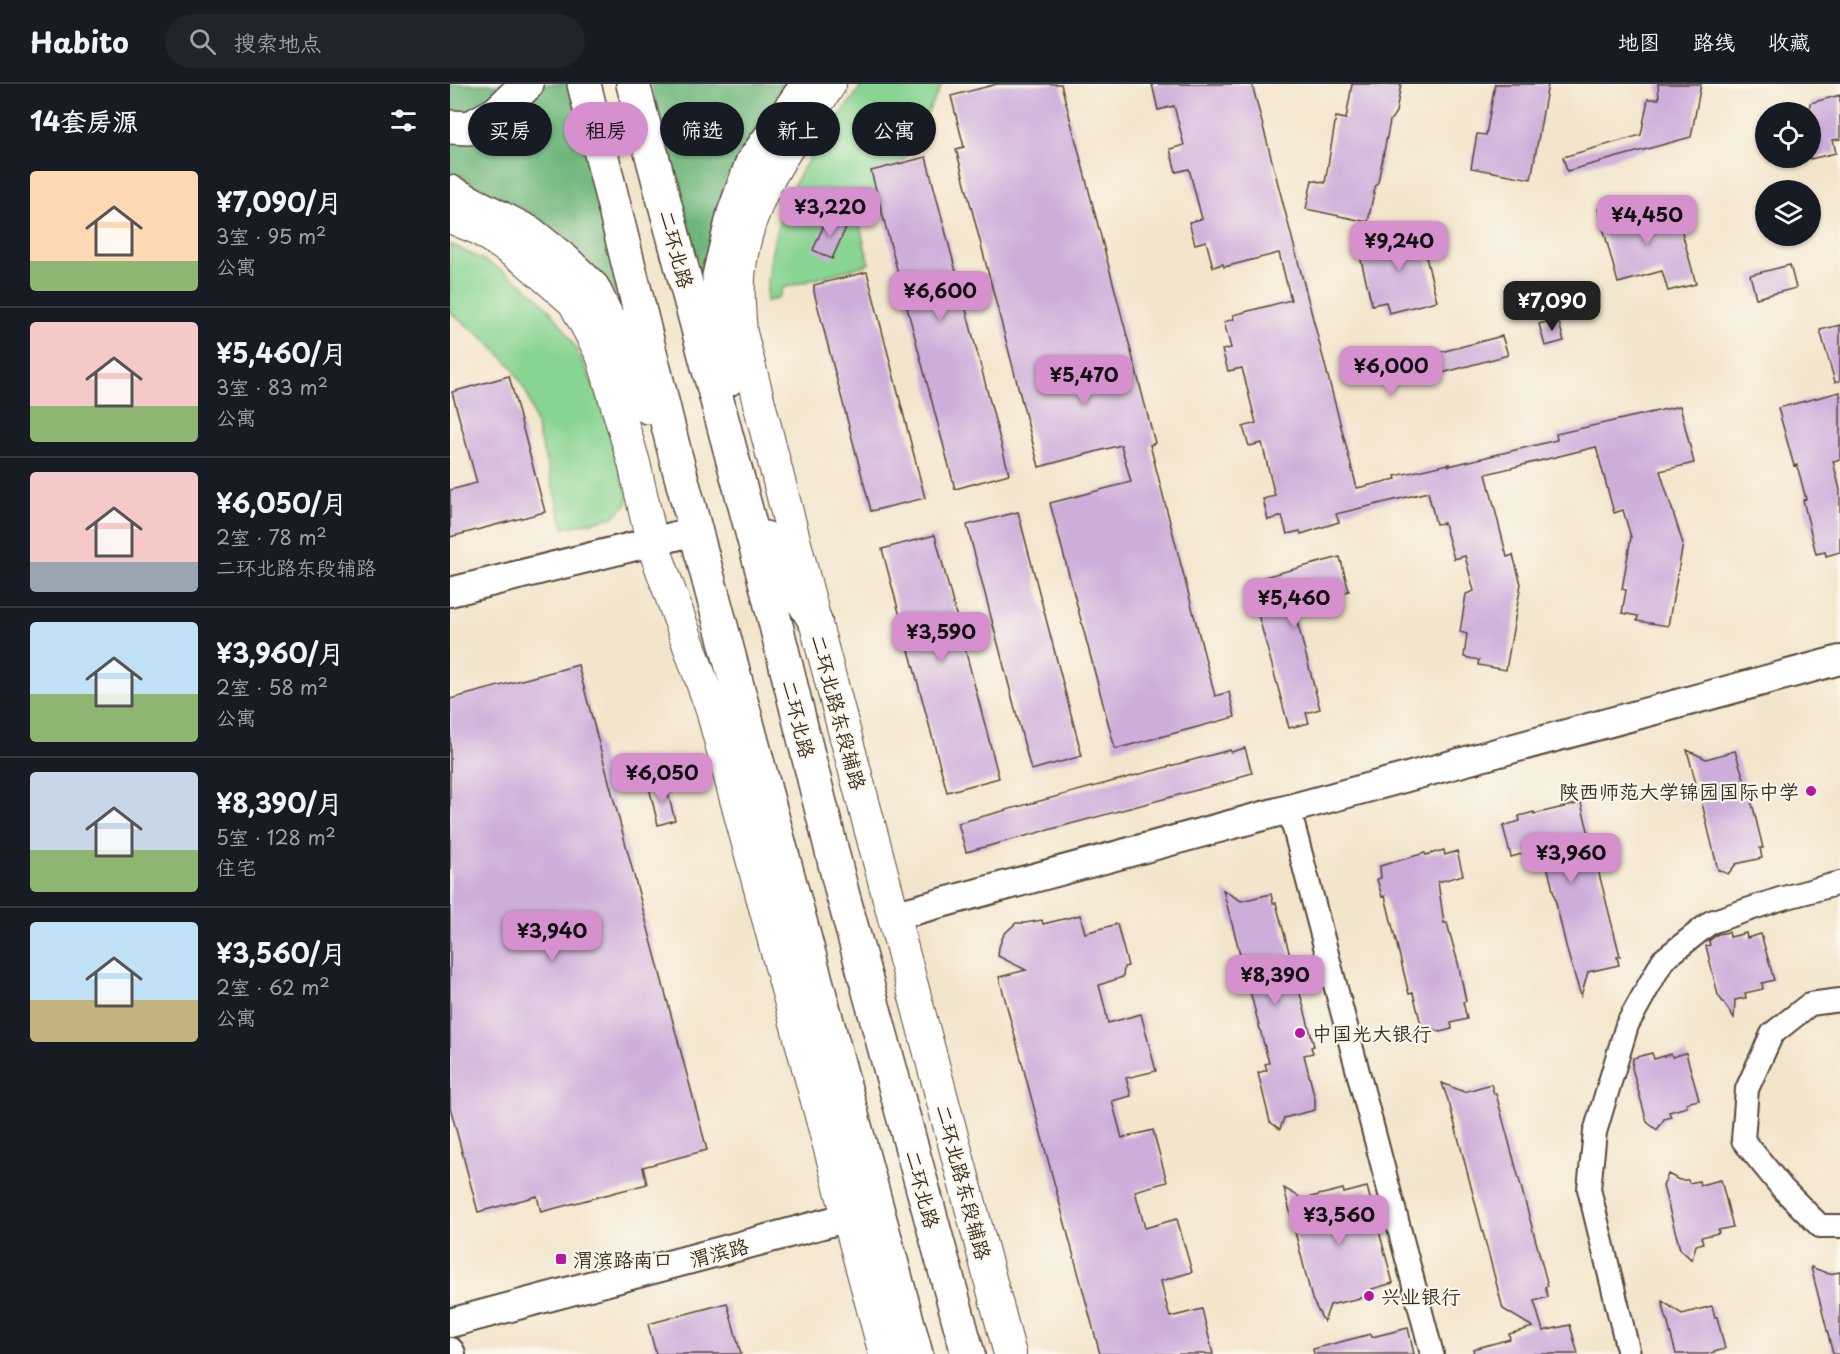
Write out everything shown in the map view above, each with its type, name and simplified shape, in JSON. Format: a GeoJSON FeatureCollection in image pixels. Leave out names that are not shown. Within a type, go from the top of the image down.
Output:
{"type":"FeatureCollection","features":[{"type":"Feature","properties":{"kind":"highway"},"geometry":{"type":"LineString","coordinates":[[450,127],[469,128],[497,113],[527,84]]}},
{"type":"Feature","properties":{"kind":"highway"},"geometry":{"type":"LineString","coordinates":[[584,84],[693,519],[916,1354]]}},
{"type":"Feature","properties":{"kind":"highway","name":"二环北路"},"geometry":{"type":"LineString","coordinates":[[633,84],[766,585],[842,892],[968,1354]]}},
{"type":"Feature","properties":{"kind":"highway"},"geometry":{"type":"LineString","coordinates":[[734,466],[718,276],[734,213],[752,163],[808,84]]}},
{"type":"Feature","properties":{"kind":"highway"},"geometry":{"type":"LineString","coordinates":[[450,192],[530,233],[565,261],[592,288],[619,342],[693,519]]}},
{"type":"Feature","properties":{"kind":"highway"},"geometry":{"type":"LineString","coordinates":[[743,500],[815,621]]}},
{"type":"Feature","properties":{"kind":"main road","name":"二环北路东段辅路"},"geometry":{"type":"LineString","coordinates":[[830,84],[763,186],[748,224],[740,260],[738,298],[741,333],[815,621],[1010,1354]]}},
{"type":"Feature","properties":{"kind":"main road"},"geometry":{"type":"LineString","coordinates":[[450,217],[478,229],[526,260],[574,302],[602,355],[634,463],[652,542],[712,710],[885,1354]]}},
{"type":"Feature","properties":{"kind":"street"},"geometry":{"type":"LineString","coordinates":[[450,592],[652,542],[693,519]]}},
{"type":"Feature","properties":{"kind":"street"},"geometry":{"type":"LineString","coordinates":[[893,916],[1840,660]]}},
{"type":"Feature","properties":{"kind":"street"},"geometry":{"type":"LineString","coordinates":[[1288,809],[1432,1354]]}},
{"type":"Feature","properties":{"kind":"street"},"geometry":{"type":"LineString","coordinates":[[1629,1354],[1589,1189],[1595,1132],[1626,1025],[1663,960],[1711,922],[1780,899],[1840,883]]}},
{"type":"Feature","properties":{"kind":"street"},"geometry":{"type":"LineString","coordinates":[[1840,1000],[1810,1004],[1772,1034],[1747,1089],[1743,1140],[1783,1189],[1820,1226],[1840,1226]]}},
{"type":"Feature","properties":{"kind":"street","name":"渭滨路"},"geometry":{"type":"LineString","coordinates":[[450,1303],[847,1208]]}},
{"type":"Feature","properties":{"kind":"street","name":"渭滨路"},"geometry":{"type":"LineString","coordinates":[[450,1323],[847,1208]]}},
{"type":"Feature","properties":{"kind":"green space"},"geometry":{"type":"Polygon","coordinates":[[[450,84],[569,84],[574,102],[564,102],[564,156],[587,156],[623,297],[617,296],[573,245],[545,222],[450,174],[450,84]]]}},
{"type":"Feature","properties":{"kind":"green space"},"geometry":{"type":"Polygon","coordinates":[[[651,84],[792,84],[781,102],[756,102],[756,145],[721,205],[713,230],[708,265],[704,275],[701,273],[670,156],[744,156],[744,102],[660,102],[660,118],[651,84]]]}},
{"type":"Feature","properties":{"kind":"green space"},"geometry":{"type":"Polygon","coordinates":[[[863,84],[942,84],[933,102],[852,102],[852,156],[906,156],[888,191],[854,200],[869,264],[783,288],[779,297],[766,302],[770,263],[782,211],[794,184],[811,156],[840,156],[840,116],[863,84]]]}},
{"type":"Feature","properties":{"kind":"green space"},"geometry":{"type":"Polygon","coordinates":[[[450,244],[504,271],[537,296],[558,320],[575,346],[600,404],[628,496],[627,504],[613,517],[564,528],[528,396],[512,367],[487,341],[450,312],[450,244]]]}},
{"type":"Feature","properties":{"kind":"building"},"geometry":{"type":"Polygon","coordinates":[[[997,84],[1061,84],[1155,443],[1150,445],[1215,696],[1229,692],[1235,717],[1115,749],[1050,503],[1131,482],[1121,445],[1039,467],[956,149],[964,147],[951,96],[997,84]]]}},
{"type":"Feature","properties":{"kind":"building"},"geometry":{"type":"Polygon","coordinates":[[[1152,84],[1252,84],[1357,488],[1396,479],[1395,476],[1449,464],[1449,466],[1557,440],[1556,434],[1680,406],[1694,463],[1660,471],[1683,544],[1668,626],[1637,621],[1638,616],[1622,613],[1626,590],[1622,589],[1631,537],[1623,510],[1614,513],[1596,447],[1486,474],[1507,557],[1513,555],[1521,584],[1506,670],[1478,665],[1479,660],[1464,657],[1467,634],[1460,632],[1466,594],[1474,591],[1465,556],[1454,559],[1444,523],[1436,524],[1428,492],[1336,514],[1339,522],[1301,534],[1300,531],[1287,534],[1282,516],[1268,520],[1263,499],[1275,496],[1262,443],[1249,446],[1243,427],[1256,423],[1242,368],[1228,371],[1222,350],[1231,348],[1224,322],[1234,319],[1233,315],[1291,300],[1279,253],[1224,267],[1223,264],[1213,267],[1206,241],[1195,244],[1189,222],[1202,219],[1189,169],[1176,172],[1170,149],[1184,145],[1174,106],[1158,110],[1152,84]]]}},
{"type":"Feature","properties":{"kind":"building"},"geometry":{"type":"Polygon","coordinates":[[[1352,84],[1401,84],[1396,112],[1390,121],[1368,222],[1306,209],[1312,180],[1325,183],[1336,117],[1346,119],[1352,84]]]}},
{"type":"Feature","properties":{"kind":"building"},"geometry":{"type":"Polygon","coordinates":[[[1495,84],[1548,84],[1531,179],[1471,168],[1477,134],[1486,135],[1495,84]]]}},
{"type":"Feature","properties":{"kind":"building"},"geometry":{"type":"Polygon","coordinates":[[[1658,84],[1701,84],[1691,137],[1567,171],[1563,157],[1641,135],[1648,99],[1659,99],[1658,84]]]}},
{"type":"Feature","properties":{"kind":"building"},"geometry":{"type":"Polygon","coordinates":[[[1840,95],[1840,139],[1833,140],[1836,153],[1821,156],[1821,102],[1814,102],[1840,95]]]}},
{"type":"Feature","properties":{"kind":"building"},"geometry":{"type":"Polygon","coordinates":[[[926,157],[1009,474],[955,489],[871,171],[926,157]]]}},
{"type":"Feature","properties":{"kind":"building"},"geometry":{"type":"Polygon","coordinates":[[[1626,201],[1631,221],[1676,210],[1696,284],[1668,291],[1662,271],[1618,283],[1598,209],[1626,201]]]}},
{"type":"Feature","properties":{"kind":"building"},"geometry":{"type":"Polygon","coordinates":[[[828,216],[847,225],[832,259],[813,250],[828,216]]]}},
{"type":"Feature","properties":{"kind":"building"},"geometry":{"type":"Polygon","coordinates":[[[1419,229],[1437,301],[1389,313],[1386,302],[1372,305],[1360,256],[1374,253],[1370,241],[1419,229]]]}},
{"type":"Feature","properties":{"kind":"building"},"geometry":{"type":"Polygon","coordinates":[[[1790,265],[1796,288],[1756,298],[1750,275],[1790,265]]]}},
{"type":"Feature","properties":{"kind":"building"},"geometry":{"type":"Polygon","coordinates":[[[867,272],[925,498],[871,511],[814,292],[814,285],[867,272]]]}},
{"type":"Feature","properties":{"kind":"building"},"geometry":{"type":"Polygon","coordinates":[[[1558,319],[1564,341],[1545,346],[1539,324],[1558,319]]]}},
{"type":"Feature","properties":{"kind":"building"},"geometry":{"type":"Polygon","coordinates":[[[1840,325],[1840,381],[1835,382],[1820,330],[1840,325]]]}},
{"type":"Feature","properties":{"kind":"building"},"geometry":{"type":"Polygon","coordinates":[[[1502,336],[1508,355],[1424,378],[1418,358],[1502,336]]]}},
{"type":"Feature","properties":{"kind":"building"},"geometry":{"type":"Polygon","coordinates":[[[509,376],[545,512],[450,537],[450,490],[477,483],[452,392],[509,376]]]}},
{"type":"Feature","properties":{"kind":"building"},"geometry":{"type":"Polygon","coordinates":[[[1840,392],[1840,460],[1833,461],[1840,490],[1840,552],[1826,556],[1825,552],[1816,554],[1803,500],[1806,499],[1778,408],[1840,392]]]}},
{"type":"Feature","properties":{"kind":"building"},"geometry":{"type":"Polygon","coordinates":[[[1018,512],[1082,756],[1031,770],[967,525],[1018,512]]]}},
{"type":"Feature","properties":{"kind":"building"},"geometry":{"type":"Polygon","coordinates":[[[935,535],[999,778],[947,792],[882,549],[935,535]]]}},
{"type":"Feature","properties":{"kind":"building"},"geometry":{"type":"Polygon","coordinates":[[[1340,557],[1349,591],[1293,606],[1320,709],[1306,713],[1309,723],[1289,728],[1249,581],[1340,557]]]}},
{"type":"Feature","properties":{"kind":"building"},"geometry":{"type":"Polygon","coordinates":[[[578,665],[707,1150],[643,1167],[647,1184],[541,1212],[537,1196],[478,1212],[450,1107],[450,699],[578,665]]]}},
{"type":"Feature","properties":{"kind":"building"},"geometry":{"type":"Polygon","coordinates":[[[1245,748],[1252,773],[1238,777],[1238,779],[966,852],[958,823],[1230,750],[1231,752],[1245,748]]]}},
{"type":"Feature","properties":{"kind":"building"},"geometry":{"type":"Polygon","coordinates":[[[1687,750],[1706,759],[1735,751],[1753,807],[1763,848],[1760,848],[1762,858],[1736,864],[1728,874],[1718,870],[1687,750]]]}},
{"type":"Feature","properties":{"kind":"building"},"geometry":{"type":"Polygon","coordinates":[[[665,783],[675,820],[658,825],[649,787],[665,783]]]}},
{"type":"Feature","properties":{"kind":"building"},"geometry":{"type":"Polygon","coordinates":[[[1581,803],[1620,956],[1617,957],[1619,965],[1588,972],[1581,996],[1568,954],[1543,848],[1511,857],[1503,826],[1520,821],[1519,816],[1581,803]]]}},
{"type":"Feature","properties":{"kind":"building"},"geometry":{"type":"Polygon","coordinates":[[[1444,850],[1445,855],[1457,851],[1463,875],[1438,882],[1444,923],[1447,923],[1458,963],[1466,1001],[1463,1002],[1467,1019],[1451,1023],[1452,1029],[1440,1032],[1434,1029],[1423,1032],[1413,993],[1409,994],[1385,896],[1382,897],[1377,879],[1381,878],[1380,866],[1444,850]]]}},
{"type":"Feature","properties":{"kind":"building"},"geometry":{"type":"Polygon","coordinates":[[[1223,890],[1241,901],[1271,894],[1273,903],[1276,903],[1314,1046],[1311,1047],[1313,1053],[1304,1055],[1315,1099],[1315,1110],[1284,1118],[1280,1129],[1270,1122],[1258,1073],[1267,1070],[1265,1064],[1269,1063],[1223,890]]]}},
{"type":"Feature","properties":{"kind":"building"},"geometry":{"type":"Polygon","coordinates":[[[1080,915],[1085,933],[1117,924],[1128,966],[1124,967],[1123,977],[1099,985],[1108,1023],[1141,1014],[1156,1071],[1126,1078],[1131,1096],[1112,1101],[1122,1138],[1153,1130],[1167,1182],[1135,1191],[1145,1228],[1177,1219],[1192,1272],[1161,1281],[1165,1299],[1170,1317],[1202,1309],[1213,1354],[1100,1354],[999,977],[1026,970],[998,956],[1004,934],[1016,923],[1042,920],[1043,924],[1080,915]]]}},
{"type":"Feature","properties":{"kind":"building"},"geometry":{"type":"Polygon","coordinates":[[[1729,932],[1730,937],[1746,933],[1747,938],[1761,934],[1774,980],[1762,983],[1763,989],[1745,993],[1746,998],[1735,1000],[1734,1018],[1718,995],[1706,946],[1710,945],[1709,941],[1718,934],[1729,932]]]}},
{"type":"Feature","properties":{"kind":"building"},"geometry":{"type":"Polygon","coordinates":[[[1652,1053],[1654,1059],[1686,1053],[1699,1100],[1686,1103],[1687,1107],[1669,1112],[1671,1117],[1664,1119],[1657,1130],[1647,1122],[1632,1068],[1633,1058],[1652,1053]]]}},
{"type":"Feature","properties":{"kind":"building"},"geometry":{"type":"Polygon","coordinates":[[[1442,1083],[1464,1092],[1491,1084],[1496,1094],[1548,1286],[1545,1287],[1548,1297],[1534,1301],[1543,1331],[1570,1325],[1578,1354],[1474,1354],[1473,1349],[1510,1339],[1509,1334],[1533,1327],[1503,1309],[1442,1083]]]}},
{"type":"Feature","properties":{"kind":"building"},"geometry":{"type":"Polygon","coordinates":[[[1668,1174],[1679,1180],[1688,1180],[1689,1183],[1699,1181],[1700,1185],[1721,1180],[1733,1227],[1701,1237],[1703,1243],[1696,1245],[1692,1260],[1680,1249],[1663,1186],[1668,1174]]]}},
{"type":"Feature","properties":{"kind":"building"},"geometry":{"type":"Polygon","coordinates":[[[1367,1187],[1393,1283],[1372,1289],[1373,1295],[1330,1305],[1324,1322],[1312,1299],[1284,1188],[1303,1199],[1343,1189],[1344,1193],[1367,1187]]]}},
{"type":"Feature","properties":{"kind":"building"},"geometry":{"type":"Polygon","coordinates":[[[1811,1267],[1829,1274],[1840,1272],[1840,1354],[1833,1354],[1811,1267]]]}},
{"type":"Feature","properties":{"kind":"building"},"geometry":{"type":"Polygon","coordinates":[[[1662,1301],[1682,1314],[1712,1306],[1725,1349],[1707,1354],[1676,1354],[1662,1301]]]}},
{"type":"Feature","properties":{"kind":"building"},"geometry":{"type":"Polygon","coordinates":[[[727,1303],[741,1354],[656,1354],[648,1324],[727,1303]]]}},
{"type":"Feature","properties":{"kind":"building"},"geometry":{"type":"Polygon","coordinates":[[[1408,1328],[1414,1354],[1314,1354],[1313,1349],[1371,1334],[1372,1337],[1408,1328]]]}},
{"type":"Feature","properties":{"kind":"place","name":"陕西师范大学锦园国际中学"},"geometry":{"type":"Point","coordinates":[1811,791]}},
{"type":"Feature","properties":{"kind":"place","name":"中国光大银行"},"geometry":{"type":"Point","coordinates":[1300,1033]}},
{"type":"Feature","properties":{"kind":"place","name":"渭滨路南口"},"geometry":{"type":"Point","coordinates":[561,1259]}},
{"type":"Feature","properties":{"kind":"place","name":"兴业银行"},"geometry":{"type":"Point","coordinates":[1369,1296]}}]}
